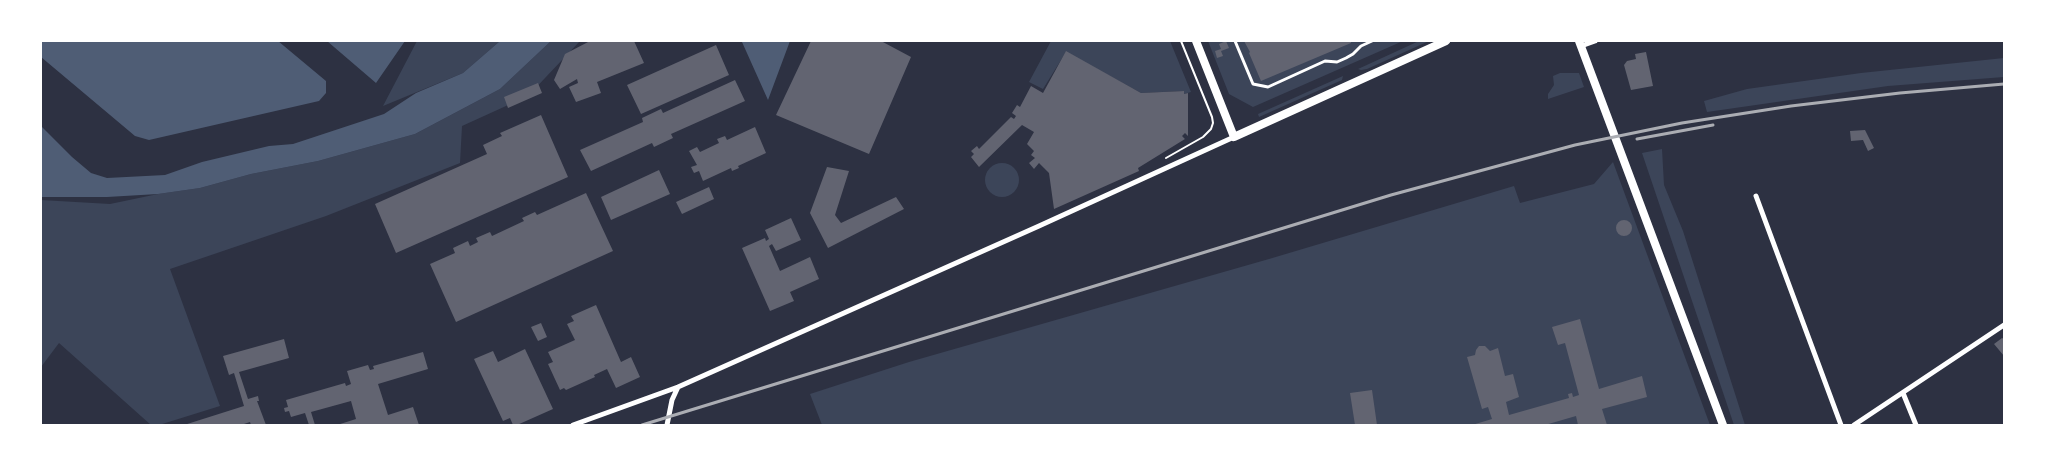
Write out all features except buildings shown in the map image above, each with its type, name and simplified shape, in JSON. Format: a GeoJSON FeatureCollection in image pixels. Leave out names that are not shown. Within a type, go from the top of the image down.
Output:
{"type":"FeatureCollection","features":[{"type":"Feature","properties":{"kind":"street"},"geometry":{"type":"LineString","coordinates":[[1196,41],[1234,137]]}},
{"type":"Feature","properties":{"kind":"street"},"geometry":{"type":"LineString","coordinates":[[573,425],[678,387],[1446,41]]}},
{"type":"Feature","properties":{"kind":"street"},"geometry":{"type":"LineString","coordinates":[[1594,41],[1580,44],[1723,425]]}},
{"type":"Feature","properties":{"kind":"street"},"geometry":{"type":"LineString","coordinates":[[1756,196],[1841,425]]}},
{"type":"Feature","properties":{"kind":"street"},"geometry":{"type":"LineString","coordinates":[[1854,425],[2004,325]]}},
{"type":"Feature","properties":{"kind":"street"},"geometry":{"type":"LineString","coordinates":[[667,425],[672,400],[678,387]]}},
{"type":"Feature","properties":{"kind":"street"},"geometry":{"type":"LineString","coordinates":[[1903,393],[1916,425]]}},
{"type":"Feature","properties":{"kind":"lane"},"geometry":{"type":"LineString","coordinates":[[1235,41],[1253,84],[1268,87],[1325,61],[1337,62],[1372,41]]}},
{"type":"Feature","properties":{"kind":"path"},"geometry":{"type":"LineString","coordinates":[[1181,41],[1212,117]]}},
{"type":"Feature","properties":{"kind":"shaded area"},"geometry":{"type":"Polygon","coordinates":[[[41,41],[278,41],[326,81],[326,93],[319,101],[149,140],[135,136],[41,57],[41,41]]]}},
{"type":"Feature","properties":{"kind":"shaded area"},"geometry":{"type":"Polygon","coordinates":[[[327,41],[405,41],[376,83],[327,41]]]}},
{"type":"Feature","properties":{"kind":"shaded area"},"geometry":{"type":"Polygon","coordinates":[[[417,41],[500,41],[463,73],[383,106],[417,41]]]}},
{"type":"Feature","properties":{"kind":"shaded area"},"geometry":{"type":"Polygon","coordinates":[[[500,41],[551,41],[500,89],[415,134],[318,161],[251,174],[200,188],[158,194],[107,197],[41,197],[41,126],[91,173],[107,178],[165,175],[202,162],[269,146],[293,144],[384,114],[416,93],[463,73],[500,41]]]}},
{"type":"Feature","properties":{"kind":"shaded area"},"geometry":{"type":"Polygon","coordinates":[[[551,41],[580,41],[528,96],[462,126],[460,163],[326,216],[170,269],[220,406],[159,425],[151,425],[59,343],[41,367],[41,200],[110,204],[200,188],[251,174],[318,161],[415,134],[500,89],[551,41]]]}},
{"type":"Feature","properties":{"kind":"shaded area"},"geometry":{"type":"Polygon","coordinates":[[[790,41],[768,100],[742,42],[790,41]]]}},
{"type":"Feature","properties":{"kind":"shaded area"},"geometry":{"type":"Polygon","coordinates":[[[1051,41],[1170,41],[1191,92],[1184,94],[1184,91],[1141,93],[1066,52],[1043,89],[1029,82],[1051,41]]]}},
{"type":"Feature","properties":{"kind":"shaded area"},"geometry":{"type":"Polygon","coordinates":[[[1208,41],[1403,41],[1253,107],[1229,94],[1208,41]]]}},
{"type":"Feature","properties":{"kind":"shaded area"},"geometry":{"type":"Polygon","coordinates":[[[1419,41],[1429,41],[1367,69],[1358,69],[1419,41]]]}},
{"type":"Feature","properties":{"kind":"shaded area"},"geometry":{"type":"Polygon","coordinates":[[[2004,58],[2004,77],[1888,86],[1707,112],[1704,101],[1747,89],[1861,73],[2004,58]]]}},
{"type":"Feature","properties":{"kind":"shaded area"},"geometry":{"type":"Polygon","coordinates":[[[1560,73],[1579,73],[1584,87],[1548,99],[1548,94],[1554,85],[1553,76],[1560,73]]]}},
{"type":"Feature","properties":{"kind":"shaded area"},"geometry":{"type":"Polygon","coordinates":[[[1343,76],[1342,80],[1259,117],[1258,114],[1343,76]]]}},
{"type":"Feature","properties":{"kind":"shaded area"},"geometry":{"type":"Polygon","coordinates":[[[1662,149],[1664,185],[1683,231],[1745,425],[1734,425],[1642,153],[1662,149]]]}},
{"type":"Feature","properties":{"kind":"shaded area"},"geometry":{"type":"Polygon","coordinates":[[[1613,162],[1710,425],[822,425],[810,394],[909,362],[1269,259],[1514,186],[1520,203],[1594,184],[1613,162]]]}},
{"type":"Feature","properties":{"kind":"shaded area"},"geometry":{"type":"Polygon","coordinates":[[[1002,163],[1009,164],[1014,168],[1018,173],[1018,187],[1014,192],[1009,196],[1002,197],[995,196],[990,192],[986,187],[985,180],[986,173],[990,168],[995,164],[1002,163]]]}},
{"type":"Feature","properties":{"kind":"railway"},"geometry":{"type":"LineString","coordinates":[[642,425],[1391,195],[1575,145],[1682,123],[1791,106],[1900,93],[2004,84]]}},
{"type":"Feature","properties":{"kind":"railway"},"geometry":{"type":"LineString","coordinates":[[1637,139],[1713,125]]}}]}
